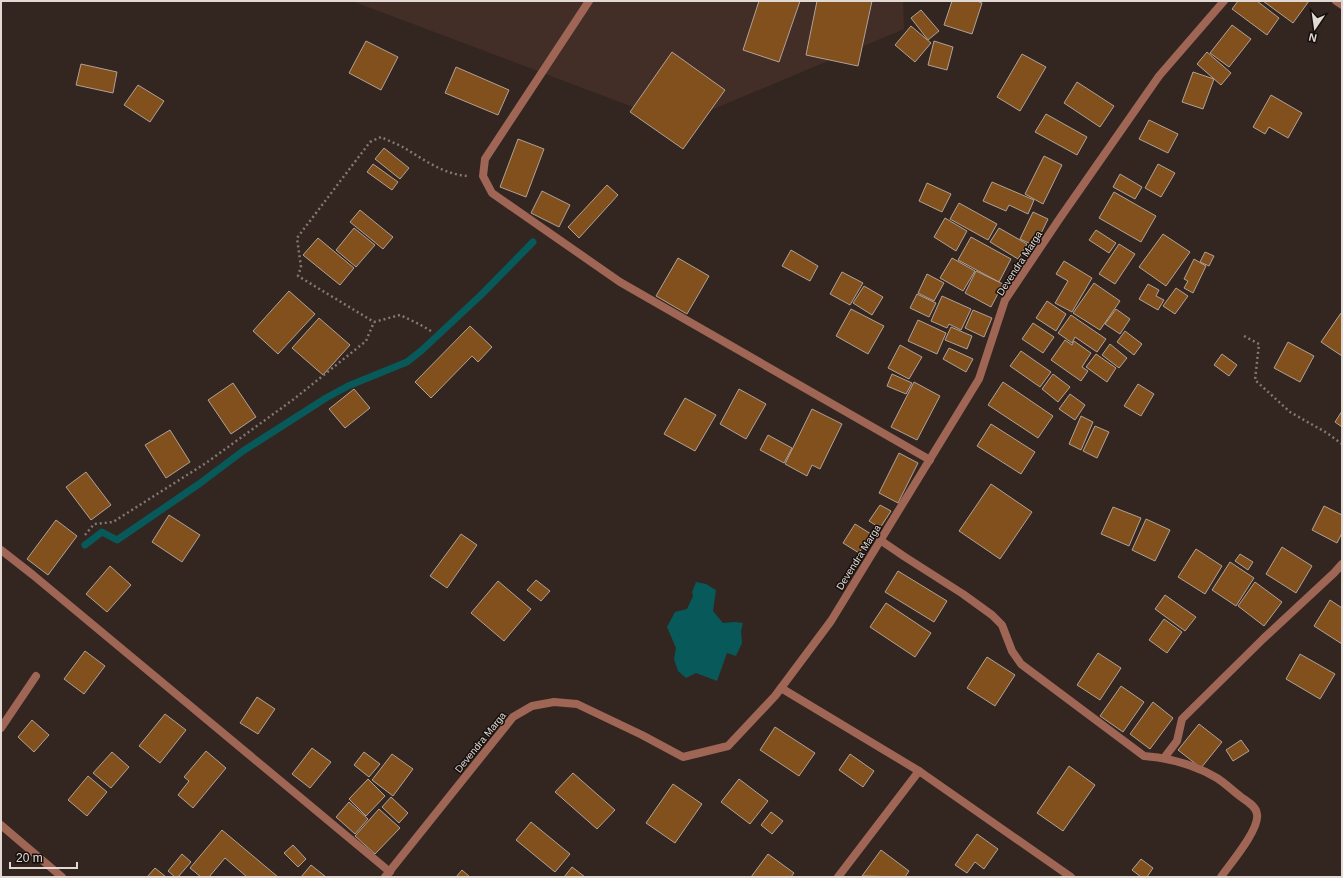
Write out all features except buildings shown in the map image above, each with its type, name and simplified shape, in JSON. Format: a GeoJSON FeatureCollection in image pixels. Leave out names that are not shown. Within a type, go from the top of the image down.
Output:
{"type":"FeatureCollection","features":[{"type":"Feature","properties":{"kind":"street"},"geometry":{"type":"LineString","coordinates":[[589,1],[485,159],[483,176],[492,193],[620,282],[930,460]]}},
{"type":"Feature","properties":{"kind":"street","name":"Devendra Marga"},"geometry":{"type":"LineString","coordinates":[[388,875],[513,717],[532,706],[554,702],[577,704],[642,734],[683,756],[728,746],[781,688],[831,621],[979,379],[1005,300],[1159,76],[1224,1]]}},
{"type":"Feature","properties":{"kind":"street"},"geometry":{"type":"LineString","coordinates":[[1336,1],[1342,5]]}},
{"type":"Feature","properties":{"kind":"street"},"geometry":{"type":"LineString","coordinates":[[880,540],[963,594],[992,615],[1002,625],[1012,651],[1021,664],[1144,756],[1164,758],[1198,769],[1218,779],[1252,805],[1257,814],[1256,824],[1250,837],[1221,877]]}},
{"type":"Feature","properties":{"kind":"street"},"geometry":{"type":"LineString","coordinates":[[1,550],[33,574],[388,875]]}},
{"type":"Feature","properties":{"kind":"street"},"geometry":{"type":"LineString","coordinates":[[1164,758],[1177,741],[1182,719],[1342,564]]}},
{"type":"Feature","properties":{"kind":"street"},"geometry":{"type":"LineString","coordinates":[[1,728],[36,676]]}},
{"type":"Feature","properties":{"kind":"street"},"geometry":{"type":"LineString","coordinates":[[781,688],[918,770],[1071,877]]}},
{"type":"Feature","properties":{"kind":"street"},"geometry":{"type":"LineString","coordinates":[[838,877],[918,770]]}},
{"type":"Feature","properties":{"kind":"street"},"geometry":{"type":"LineString","coordinates":[[1,825],[62,877]]}},
{"type":"Feature","properties":{"kind":"path"},"geometry":{"type":"LineString","coordinates":[[431,331],[400,315],[374,322],[298,276],[301,267],[297,238],[318,208],[370,142],[381,137],[402,147],[431,165],[462,176],[483,176]]}},
{"type":"Feature","properties":{"kind":"path"},"geometry":{"type":"LineString","coordinates":[[85,535],[94,524],[113,522],[206,463],[294,399],[366,341],[374,322]]}},
{"type":"Feature","properties":{"kind":"path"},"geometry":{"type":"LineString","coordinates":[[1244,336],[1259,344],[1255,380],[1290,412],[1327,433],[1342,444]]}},
{"type":"Feature","properties":{"kind":"shaded area"},"geometry":{"type":"Polygon","coordinates":[[[352,1],[903,1],[904,29],[678,124],[352,1]]]}},
{"type":"Feature","properties":{"kind":"water"},"geometry":{"type":"Polygon","coordinates":[[[696,582],[706,584],[716,590],[713,611],[723,623],[743,623],[741,631],[742,643],[736,656],[727,653],[717,681],[696,673],[686,678],[678,671],[674,659],[676,648],[667,627],[675,612],[687,609],[693,596],[692,592],[696,582]]]}},
{"type":"Feature","properties":{"kind":"waterway"},"geometry":{"type":"LineString","coordinates":[[85,545],[102,532],[117,540],[199,484],[243,451],[326,398],[348,386],[407,362],[421,351],[481,295],[533,242]]}}]}
